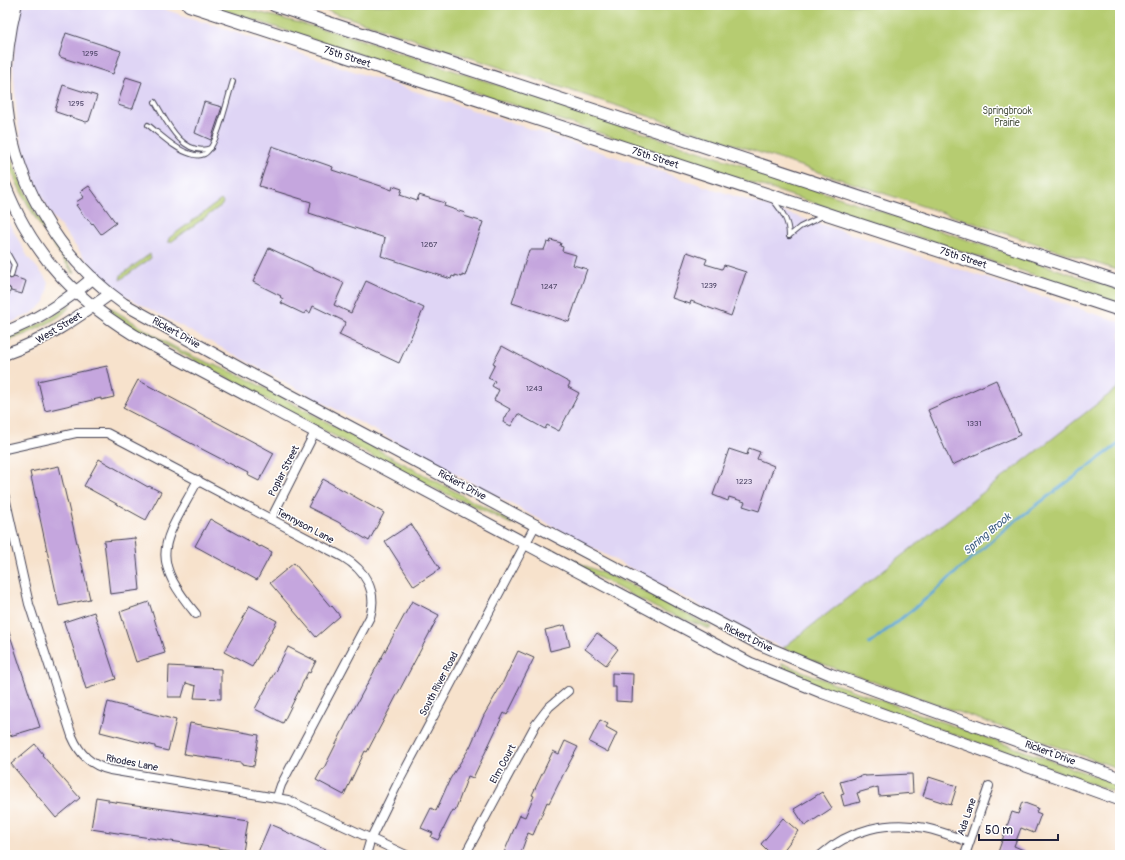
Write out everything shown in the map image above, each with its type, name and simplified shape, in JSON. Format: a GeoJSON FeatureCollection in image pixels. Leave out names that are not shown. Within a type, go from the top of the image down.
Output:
{"type":"FeatureCollection","features":[{"type":"Feature","properties":{"kind":"main road","name":"75th Street"},"geometry":{"type":"LineString","coordinates":[[190,5],[1120,310]]}},
{"type":"Feature","properties":{"kind":"main road"},"geometry":{"type":"LineString","coordinates":[[274,5],[1120,283]]}},
{"type":"Feature","properties":{"kind":"street","name":"Rickert Drive"},"geometry":{"type":"LineString","coordinates":[[16,5],[6,64],[6,94],[14,144],[29,185],[42,212],[59,240],[93,278],[110,294],[135,311],[174,332],[719,623],[793,660],[1120,778]]}},
{"type":"Feature","properties":{"kind":"street","name":"Rickert Drive"},"geometry":{"type":"LineString","coordinates":[[5,184],[25,227],[48,260],[76,292],[114,323],[146,342],[716,645],[786,679],[1120,800]]}},
{"type":"Feature","properties":{"kind":"street","name":"West Street"},"geometry":{"type":"LineString","coordinates":[[5,332],[50,310],[93,278]]}},
{"type":"Feature","properties":{"kind":"street","name":"West Street"},"geometry":{"type":"LineString","coordinates":[[5,354],[52,334],[110,294]]}},
{"type":"Feature","properties":{"kind":"street","name":"Tennyson Lane"},"geometry":{"type":"LineString","coordinates":[[5,449],[76,433],[101,431],[119,438],[343,557],[358,567],[370,585],[373,606],[366,627],[281,785],[277,797]]}},
{"type":"Feature","properties":{"kind":"street","name":"Poplar Street"},"geometry":{"type":"LineString","coordinates":[[271,519],[315,432]]}},
{"type":"Feature","properties":{"kind":"street"},"geometry":{"type":"LineString","coordinates":[[196,614],[180,594],[166,569],[165,556],[168,538],[198,480]]}},
{"type":"Feature","properties":{"kind":"street","name":"Rhodes Lane"},"geometry":{"type":"LineString","coordinates":[[5,497],[29,604],[72,736],[82,754],[94,765],[110,770],[277,797],[301,805],[406,855]]}},
{"type":"Feature","properties":{"kind":"street","name":"South River Road"},"geometry":{"type":"LineString","coordinates":[[366,855],[371,838],[397,785],[536,524]]}},
{"type":"Feature","properties":{"kind":"street","name":"Elm Court"},"geometry":{"type":"LineString","coordinates":[[465,855],[536,724],[549,707],[568,691]]}},
{"type":"Feature","properties":{"kind":"street","name":"Ada Lane"},"geometry":{"type":"LineString","coordinates":[[965,855],[989,786]]}},
{"type":"Feature","properties":{"kind":"street"},"geometry":{"type":"LineString","coordinates":[[821,855],[841,840],[883,826],[910,825],[925,828],[969,842]]}},
{"type":"Feature","properties":{"kind":"lane"},"geometry":{"type":"LineString","coordinates":[[148,125],[192,155],[204,154],[211,147],[233,81]]}},
{"type":"Feature","properties":{"kind":"lane"},"geometry":{"type":"LineString","coordinates":[[155,102],[175,136],[196,149],[201,150],[211,147]]}},
{"type":"Feature","properties":{"kind":"lane"},"geometry":{"type":"LineString","coordinates":[[770,195],[783,212],[790,227],[789,236],[800,227],[826,214]]}},
{"type":"Feature","properties":{"kind":"lane"},"geometry":{"type":"LineString","coordinates":[[5,248],[14,265],[11,276]]}},
{"type":"Feature","properties":{"kind":"lane"},"geometry":{"type":"LineString","coordinates":[[5,297],[8,290]]}},
{"type":"Feature","properties":{"kind":"shaded area"},"geometry":{"type":"Polygon","coordinates":[[[22,5],[151,5],[1120,322],[1120,386],[783,648],[745,630],[120,293],[91,266],[50,213],[35,182],[22,144],[17,117],[13,64],[17,26],[22,5]]]}},
{"type":"Feature","properties":{"kind":"shaded area"},"geometry":{"type":"Polygon","coordinates":[[[5,216],[28,257],[44,276],[48,283],[48,289],[45,302],[40,307],[31,314],[5,325],[5,216]]]}},
{"type":"Feature","properties":{"kind":"green space"},"geometry":{"type":"Polygon","coordinates":[[[208,5],[230,5],[346,35],[1120,290],[1120,303],[208,5]]]}},
{"type":"Feature","properties":{"kind":"green space","name":"Springbrook Prairie"},"geometry":{"type":"Polygon","coordinates":[[[310,5],[1120,5],[1120,271],[310,5]]]}},
{"type":"Feature","properties":{"kind":"green space"},"geometry":{"type":"Polygon","coordinates":[[[5,146],[34,210],[75,273],[73,273],[57,251],[29,207],[9,165],[5,146]]]}},
{"type":"Feature","properties":{"kind":"green space"},"geometry":{"type":"Polygon","coordinates":[[[221,200],[223,202],[222,205],[171,242],[168,242],[169,238],[221,200]]]}},
{"type":"Feature","properties":{"kind":"green space"},"geometry":{"type":"Polygon","coordinates":[[[150,254],[151,258],[120,280],[121,275],[150,254]]]}},
{"type":"Feature","properties":{"kind":"green space"},"geometry":{"type":"Polygon","coordinates":[[[71,304],[60,316],[41,327],[5,342],[5,339],[44,322],[71,304]]]}},
{"type":"Feature","properties":{"kind":"green space"},"geometry":{"type":"Polygon","coordinates":[[[109,307],[167,343],[192,356],[242,376],[513,523],[511,524],[407,475],[132,327],[111,313],[109,307]]]}},
{"type":"Feature","properties":{"kind":"green space"},"geometry":{"type":"Polygon","coordinates":[[[1120,386],[1120,769],[823,664],[783,648],[1120,386]]]}},
{"type":"Feature","properties":{"kind":"green space"},"geometry":{"type":"Polygon","coordinates":[[[551,549],[586,566],[632,585],[711,627],[710,629],[658,609],[551,552],[551,549]]]}},
{"type":"Feature","properties":{"kind":"green space"},"geometry":{"type":"Polygon","coordinates":[[[782,663],[832,683],[1120,785],[1120,794],[813,684],[789,673],[782,666],[782,663]]]}},
{"type":"Feature","properties":{"kind":"building"},"geometry":{"type":"Polygon","coordinates":[[[66,33],[121,51],[113,74],[60,57],[59,55],[66,33]]]}},
{"type":"Feature","properties":{"kind":"building"},"geometry":{"type":"Polygon","coordinates":[[[126,77],[142,82],[133,108],[131,109],[118,105],[126,77]]]}},
{"type":"Feature","properties":{"kind":"building"},"geometry":{"type":"Polygon","coordinates":[[[63,85],[97,96],[89,121],[86,122],[56,112],[55,110],[63,85]]]}},
{"type":"Feature","properties":{"kind":"building"},"geometry":{"type":"Polygon","coordinates":[[[204,102],[222,107],[211,140],[195,133],[204,102]]]}},
{"type":"Feature","properties":{"kind":"building"},"geometry":{"type":"Polygon","coordinates":[[[272,146],[333,167],[332,170],[392,190],[393,186],[402,189],[400,195],[417,201],[419,195],[445,203],[444,206],[465,213],[464,216],[483,222],[465,276],[462,275],[462,277],[455,275],[455,277],[452,276],[451,279],[381,256],[385,238],[309,213],[311,202],[259,186],[272,146]]]}},
{"type":"Feature","properties":{"kind":"building"},"geometry":{"type":"Polygon","coordinates":[[[89,186],[116,223],[101,234],[93,223],[92,224],[87,218],[86,219],[76,205],[78,204],[76,202],[84,197],[80,192],[89,186]]]}},
{"type":"Feature","properties":{"kind":"building"},"geometry":{"type":"Polygon","coordinates":[[[551,240],[561,243],[560,246],[563,247],[562,251],[576,255],[573,265],[587,269],[569,322],[512,303],[529,250],[544,250],[547,242],[550,243],[551,240]]]}},
{"type":"Feature","properties":{"kind":"building"},"geometry":{"type":"Polygon","coordinates":[[[269,248],[344,283],[334,305],[351,313],[366,281],[424,308],[399,363],[339,335],[346,322],[313,306],[310,313],[306,311],[304,314],[281,303],[283,299],[280,297],[281,296],[253,282],[269,248]]]}},
{"type":"Feature","properties":{"kind":"building"},"geometry":{"type":"Polygon","coordinates":[[[687,252],[707,259],[705,264],[722,269],[724,265],[746,272],[731,316],[691,301],[690,304],[672,298],[687,252]]]}},
{"type":"Feature","properties":{"kind":"building"},"geometry":{"type":"Polygon","coordinates":[[[5,274],[8,275],[10,279],[14,277],[26,281],[22,294],[11,291],[9,287],[5,288],[5,274]]]}},
{"type":"Feature","properties":{"kind":"building"},"geometry":{"type":"Polygon","coordinates":[[[502,346],[570,383],[568,387],[579,393],[559,431],[547,425],[545,429],[518,414],[511,426],[503,422],[510,409],[494,400],[499,390],[492,386],[495,381],[488,378],[495,364],[493,363],[502,346]]]}},
{"type":"Feature","properties":{"kind":"building"},"geometry":{"type":"Polygon","coordinates":[[[107,366],[114,397],[101,400],[101,398],[45,411],[38,381],[107,366]]]}},
{"type":"Feature","properties":{"kind":"building"},"geometry":{"type":"Polygon","coordinates":[[[138,380],[274,453],[259,481],[247,475],[248,473],[123,408],[138,380]]]}},
{"type":"Feature","properties":{"kind":"building"},"geometry":{"type":"Polygon","coordinates":[[[996,380],[1020,435],[952,465],[928,410],[996,380]]]}},
{"type":"Feature","properties":{"kind":"building"},"geometry":{"type":"Polygon","coordinates":[[[749,448],[760,452],[757,459],[774,466],[759,511],[743,506],[745,502],[729,497],[728,501],[713,495],[729,449],[747,455],[749,448]]]}},
{"type":"Feature","properties":{"kind":"building"},"geometry":{"type":"Polygon","coordinates":[[[99,459],[148,487],[149,486],[161,492],[146,520],[84,486],[99,459]]]}},
{"type":"Feature","properties":{"kind":"building"},"geometry":{"type":"Polygon","coordinates":[[[59,466],[90,599],[59,606],[30,472],[59,466]]]}},
{"type":"Feature","properties":{"kind":"building"},"geometry":{"type":"Polygon","coordinates":[[[323,479],[384,513],[369,541],[338,522],[308,507],[323,479]]]}},
{"type":"Feature","properties":{"kind":"building"},"geometry":{"type":"Polygon","coordinates":[[[210,519],[260,547],[261,546],[272,552],[257,580],[195,546],[210,519]]]}},
{"type":"Feature","properties":{"kind":"building"},"geometry":{"type":"Polygon","coordinates":[[[411,524],[440,569],[414,586],[385,541],[411,524]]]}},
{"type":"Feature","properties":{"kind":"building"},"geometry":{"type":"Polygon","coordinates":[[[135,538],[140,590],[110,594],[104,541],[135,538]]]}},
{"type":"Feature","properties":{"kind":"building"},"geometry":{"type":"Polygon","coordinates":[[[294,563],[340,616],[316,637],[270,583],[294,563]]]}},
{"type":"Feature","properties":{"kind":"building"},"geometry":{"type":"Polygon","coordinates":[[[412,601],[439,615],[367,752],[365,751],[344,795],[316,780],[322,769],[323,770],[349,718],[412,601]]]}},
{"type":"Feature","properties":{"kind":"building"},"geometry":{"type":"Polygon","coordinates":[[[149,602],[165,653],[136,662],[120,612],[149,602]]]}},
{"type":"Feature","properties":{"kind":"building"},"geometry":{"type":"Polygon","coordinates":[[[250,606],[277,621],[252,667],[224,652],[250,606]]]}},
{"type":"Feature","properties":{"kind":"building"},"geometry":{"type":"Polygon","coordinates":[[[94,612],[116,679],[86,689],[64,622],[94,612]]]}},
{"type":"Feature","properties":{"kind":"building"},"geometry":{"type":"Polygon","coordinates":[[[565,625],[570,646],[550,651],[545,630],[565,625]]]}},
{"type":"Feature","properties":{"kind":"building"},"geometry":{"type":"Polygon","coordinates":[[[5,626],[7,626],[40,727],[10,736],[5,722],[5,626]]]}},
{"type":"Feature","properties":{"kind":"building"},"geometry":{"type":"Polygon","coordinates":[[[597,633],[618,649],[606,665],[585,649],[597,633]]]}},
{"type":"Feature","properties":{"kind":"building"},"geometry":{"type":"Polygon","coordinates":[[[288,647],[316,661],[310,673],[308,672],[283,723],[255,709],[288,647]]]}},
{"type":"Feature","properties":{"kind":"building"},"geometry":{"type":"Polygon","coordinates":[[[518,651],[534,658],[517,692],[518,693],[507,715],[504,713],[473,778],[468,776],[455,811],[453,810],[438,840],[431,837],[433,833],[421,828],[431,808],[436,811],[450,779],[470,747],[484,715],[502,684],[518,651]]]}},
{"type":"Feature","properties":{"kind":"building"},"geometry":{"type":"Polygon","coordinates":[[[169,666],[221,669],[221,699],[194,698],[196,686],[186,683],[182,697],[168,697],[169,666]]]}},
{"type":"Feature","properties":{"kind":"building"},"geometry":{"type":"Polygon","coordinates":[[[612,673],[633,674],[632,702],[616,701],[616,687],[612,687],[612,673]]]}},
{"type":"Feature","properties":{"kind":"building"},"geometry":{"type":"Polygon","coordinates":[[[108,702],[176,720],[168,751],[155,748],[155,746],[100,732],[108,702]]]}},
{"type":"Feature","properties":{"kind":"building"},"geometry":{"type":"Polygon","coordinates":[[[600,720],[608,724],[606,727],[617,733],[608,752],[589,742],[600,720]]]}},
{"type":"Feature","properties":{"kind":"building"},"geometry":{"type":"Polygon","coordinates":[[[190,723],[259,735],[254,766],[241,764],[241,762],[184,754],[190,723]]]}},
{"type":"Feature","properties":{"kind":"building"},"geometry":{"type":"Polygon","coordinates":[[[565,741],[578,747],[549,803],[547,802],[533,835],[528,833],[520,855],[503,855],[520,815],[525,817],[534,796],[532,795],[553,751],[559,754],[565,741]]]}},
{"type":"Feature","properties":{"kind":"building"},"geometry":{"type":"Polygon","coordinates":[[[35,744],[43,754],[42,755],[80,798],[56,818],[11,764],[35,744]]]}},
{"type":"Feature","properties":{"kind":"building"},"geometry":{"type":"Polygon","coordinates":[[[912,774],[913,793],[879,796],[878,787],[857,793],[860,802],[844,806],[841,795],[844,794],[840,782],[865,775],[912,774]]]}},
{"type":"Feature","properties":{"kind":"building"},"geometry":{"type":"Polygon","coordinates":[[[929,777],[957,786],[951,805],[923,796],[929,777]]]}},
{"type":"Feature","properties":{"kind":"building"},"geometry":{"type":"Polygon","coordinates":[[[822,792],[832,808],[805,826],[794,809],[822,792]]]}},
{"type":"Feature","properties":{"kind":"building"},"geometry":{"type":"Polygon","coordinates":[[[96,797],[108,799],[108,801],[248,821],[243,852],[91,829],[96,797]]]}},
{"type":"Feature","properties":{"kind":"building"},"geometry":{"type":"Polygon","coordinates":[[[1022,802],[1038,808],[1036,812],[1041,814],[1034,833],[1021,828],[1014,846],[1035,855],[997,855],[1012,812],[1018,814],[1022,802]]]}},
{"type":"Feature","properties":{"kind":"building"},"geometry":{"type":"Polygon","coordinates":[[[783,818],[798,831],[780,855],[772,855],[761,844],[783,818]]]}},
{"type":"Feature","properties":{"kind":"building"},"geometry":{"type":"Polygon","coordinates":[[[270,824],[337,855],[263,855],[258,852],[270,824]]]}},
{"type":"Feature","properties":{"kind":"waterway","name":"Spring Brook"},"geometry":{"type":"LineString","coordinates":[[869,644],[927,598],[1007,527],[1120,443]]}}]}
